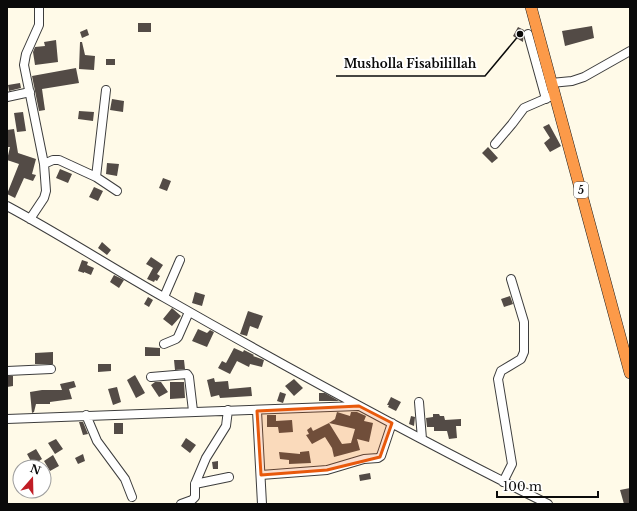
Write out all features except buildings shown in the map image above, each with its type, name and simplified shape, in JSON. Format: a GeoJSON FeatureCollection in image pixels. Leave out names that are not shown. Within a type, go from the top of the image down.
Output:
{"type":"FeatureCollection","features":[{"type":"Feature","properties":{"kind":"highway","name":"5"},"geometry":{"type":"LineString","coordinates":[[531,7],[551,83],[550,97],[630,373]]}},
{"type":"Feature","properties":{"kind":"street"},"geometry":{"type":"LineString","coordinates":[[30,219],[46,195],[44,164],[24,59],[39,25],[39,7]]}},
{"type":"Feature","properties":{"kind":"street"},"geometry":{"type":"LineString","coordinates":[[495,144],[524,108],[550,97],[528,34]]}},
{"type":"Feature","properties":{"kind":"street"},"geometry":{"type":"LineString","coordinates":[[551,83],[572,81],[584,77],[630,51]]}},
{"type":"Feature","properties":{"kind":"street"},"geometry":{"type":"LineString","coordinates":[[96,177],[106,90]]}},
{"type":"Feature","properties":{"kind":"street"},"geometry":{"type":"LineString","coordinates":[[7,97],[30,92]]}},
{"type":"Feature","properties":{"kind":"street"},"geometry":{"type":"LineString","coordinates":[[44,164],[53,160],[59,160],[96,177],[117,191]]}},
{"type":"Feature","properties":{"kind":"street"},"geometry":{"type":"LineString","coordinates":[[7,206],[189,312],[359,406],[548,504]]}},
{"type":"Feature","properties":{"kind":"street"},"geometry":{"type":"LineString","coordinates":[[164,297],[180,260]]}},
{"type":"Feature","properties":{"kind":"street"},"geometry":{"type":"LineString","coordinates":[[503,482],[512,464],[498,379],[501,371],[521,359],[524,352],[524,322],[511,279]]}},
{"type":"Feature","properties":{"kind":"street"},"geometry":{"type":"LineString","coordinates":[[164,344],[178,337],[189,312]]}},
{"type":"Feature","properties":{"kind":"street"},"geometry":{"type":"LineString","coordinates":[[7,371],[51,369]]}},
{"type":"Feature","properties":{"kind":"street"},"geometry":{"type":"LineString","coordinates":[[150,377],[187,374],[189,377],[193,411]]}},
{"type":"Feature","properties":{"kind":"street"},"geometry":{"type":"LineString","coordinates":[[419,402],[422,439]]}},
{"type":"Feature","properties":{"kind":"street"},"geometry":{"type":"LineString","coordinates":[[7,419],[193,411],[257,411],[359,406]]}},
{"type":"Feature","properties":{"kind":"street"},"geometry":{"type":"LineString","coordinates":[[181,504],[196,497],[195,484],[206,458],[226,426],[228,410]]}},
{"type":"Feature","properties":{"kind":"street"},"geometry":{"type":"LineString","coordinates":[[257,411],[262,504]]}},
{"type":"Feature","properties":{"kind":"street"},"geometry":{"type":"LineString","coordinates":[[86,416],[97,441],[125,479],[132,497]]}},
{"type":"Feature","properties":{"kind":"street"},"geometry":{"type":"LineString","coordinates":[[261,475],[327,470],[364,459],[378,458],[381,456],[392,423]]}},
{"type":"Feature","properties":{"kind":"street"},"geometry":{"type":"LineString","coordinates":[[195,484],[229,477]]}},
{"type":"Feature","properties":{"kind":"highlighted area"},"geometry":{"type":"Polygon","coordinates":[[[359,406],[392,423],[380,457],[327,470],[261,475],[257,411],[359,406]]]}},
{"type":"Feature","properties":{"kind":"place","name":"Musholla Fisabilillah"},"geometry":{"type":"Point","coordinates":[520,34]}}]}
